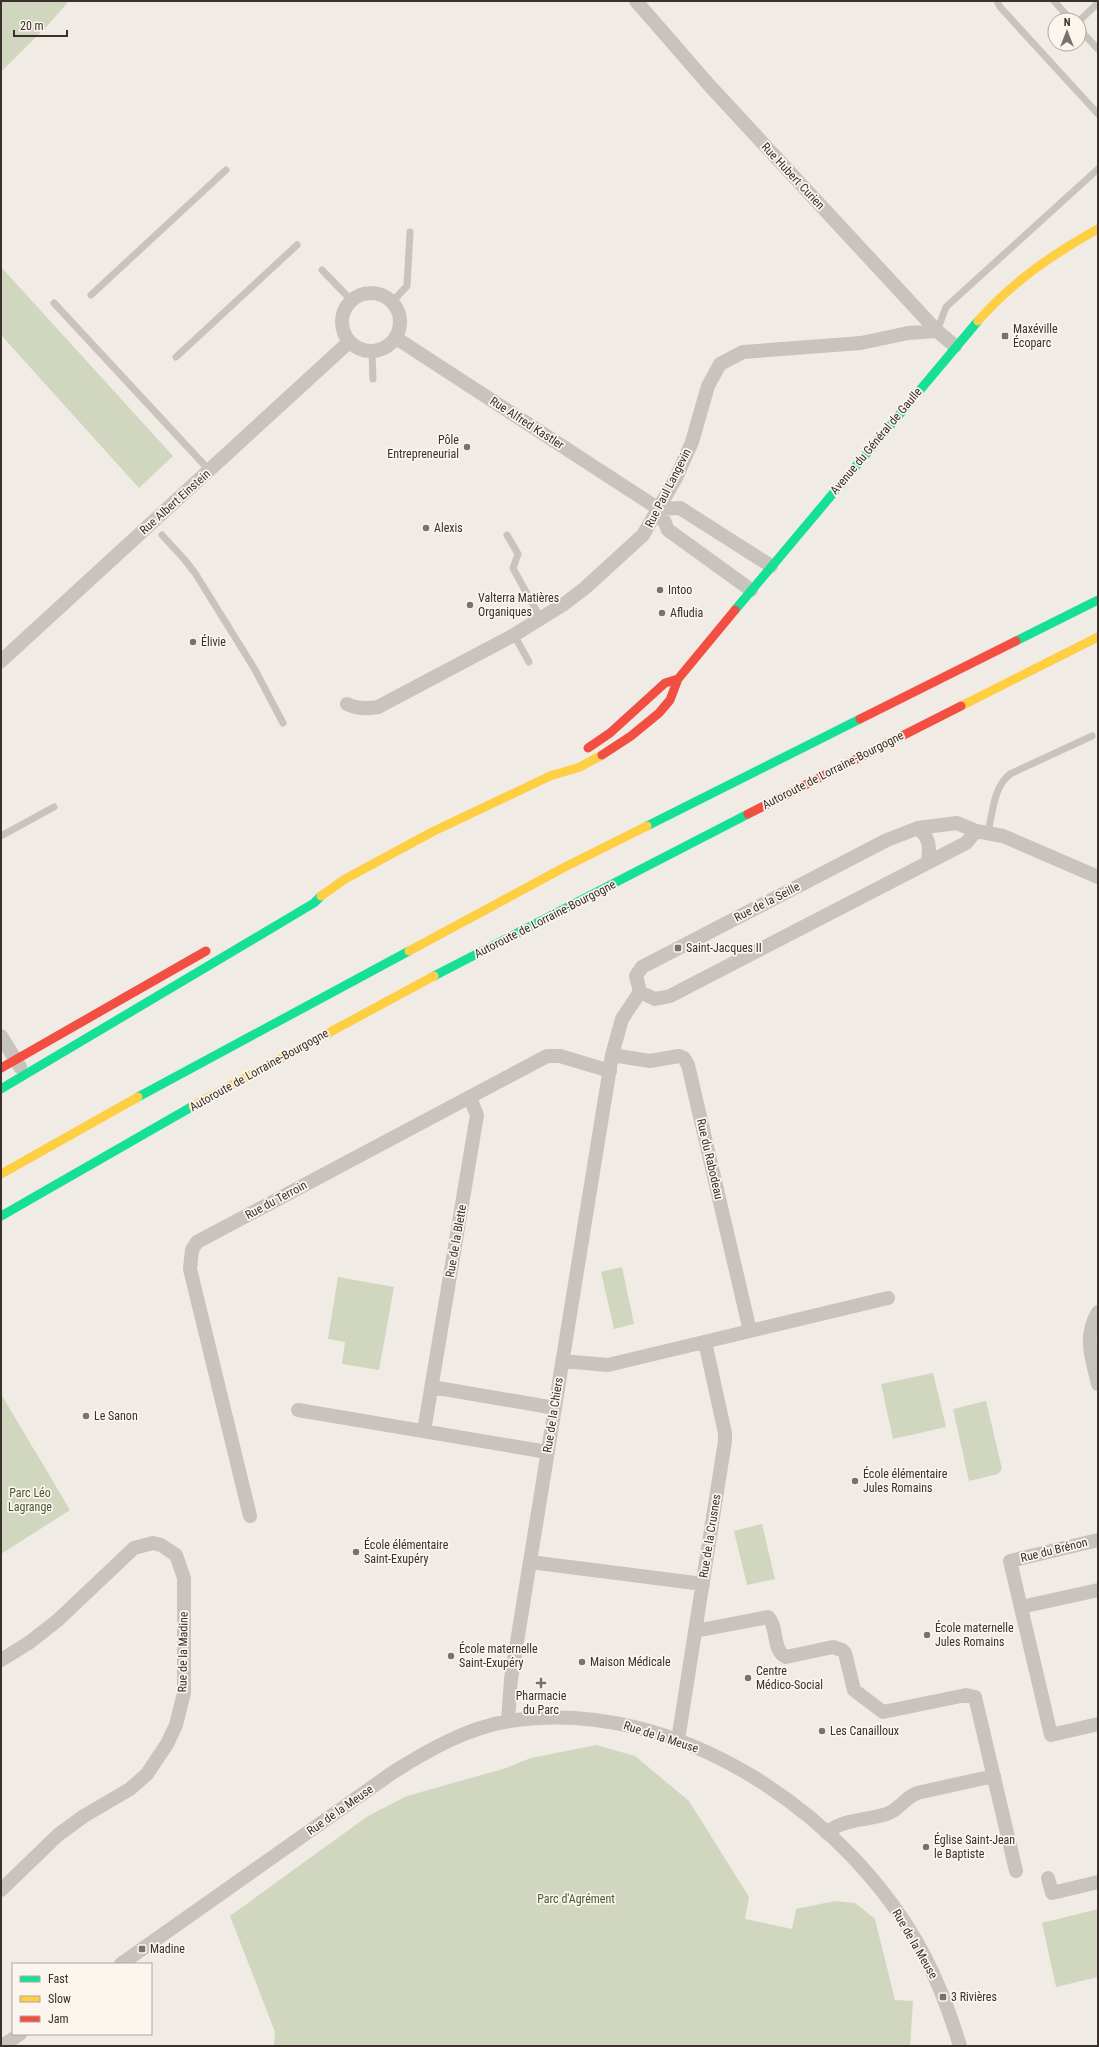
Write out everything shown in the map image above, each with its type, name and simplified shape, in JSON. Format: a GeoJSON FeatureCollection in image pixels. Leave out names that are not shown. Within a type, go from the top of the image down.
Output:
{"type":"FeatureCollection","features":[{"type":"Feature","properties":{"kind":"main road","name":"Avenue du Général de Gaulle"},"geometry":{"type":"LineString","coordinates":[[323,892],[385,856],[452,822],[550,776],[564,774],[593,760],[638,730],[670,702],[678,679],[955,346],[996,300],[1014,284],[1068,246],[1098,229]]}},
{"type":"Feature","properties":{"kind":"main road"},"geometry":{"type":"LineString","coordinates":[[1,1174],[148,1091],[563,868],[1098,600]]}},
{"type":"Feature","properties":{"kind":"main road","name":"Autoroute de Lorraine-Bourgogne"},"geometry":{"type":"LineString","coordinates":[[1,1216],[199,1103],[453,966],[893,740],[1098,637]]}},
{"type":"Feature","properties":{"kind":"main road","name":"Avenue du Général de Gaulle"},"geometry":{"type":"LineString","coordinates":[[582,752],[610,733],[665,683],[678,679]]}},
{"type":"Feature","properties":{"kind":"main road","name":"Avenue du Général de Gaulle"},"geometry":{"type":"LineString","coordinates":[[550,776],[556,767],[563,763]]}},
{"type":"Feature","properties":{"kind":"main road"},"geometry":{"type":"LineString","coordinates":[[309,893],[323,892]]}},
{"type":"Feature","properties":{"kind":"main road"},"geometry":{"type":"LineString","coordinates":[[1,1089],[314,903],[323,892]]}},
{"type":"Feature","properties":{"kind":"main road"},"geometry":{"type":"LineString","coordinates":[[1,1068],[216,946]]}},
{"type":"Feature","properties":{"kind":"street","name":"Rue Hubert Curien"},"geometry":{"type":"LineString","coordinates":[[636,1],[709,85],[937,331],[955,346]]}},
{"type":"Feature","properties":{"kind":"street"},"geometry":{"type":"LineString","coordinates":[[365,293],[372,293],[380,294],[392,302],[400,318],[400,328],[396,338],[386,347],[372,352],[356,348],[349,342],[342,328],[341,321],[346,306],[351,300],[365,293]]}},
{"type":"Feature","properties":{"kind":"street","name":"Rue Paul Langevin"},"geometry":{"type":"LineString","coordinates":[[347,704],[354,708],[366,709],[378,707],[514,635],[541,619],[585,588],[643,535],[659,509],[671,489],[692,442],[708,386],[720,364],[743,352],[862,342],[908,333],[937,331]]}},
{"type":"Feature","properties":{"kind":"street","name":"Rue Alfred Kastler"},"geometry":{"type":"LineString","coordinates":[[396,338],[659,509]]}},
{"type":"Feature","properties":{"kind":"street","name":"Rue Albert Einstein"},"geometry":{"type":"LineString","coordinates":[[1,661],[349,342]]}},
{"type":"Feature","properties":{"kind":"street"},"geometry":{"type":"LineString","coordinates":[[751,590],[668,530],[659,509],[680,508],[771,566]]}},
{"type":"Feature","properties":{"kind":"street","name":"Rue de la Seille"},"geometry":{"type":"LineString","coordinates":[[640,992],[636,976],[642,967],[887,840],[918,828],[957,823],[982,832],[1016,841],[1098,877]]}},
{"type":"Feature","properties":{"kind":"street"},"geometry":{"type":"LineString","coordinates":[[918,828],[928,838],[930,843],[928,861]]}},
{"type":"Feature","properties":{"kind":"street"},"geometry":{"type":"LineString","coordinates":[[610,1071],[612,1055],[622,1019],[640,992],[655,999],[670,996],[928,861],[966,843],[982,832]]}},
{"type":"Feature","properties":{"kind":"street"},"geometry":{"type":"LineString","coordinates":[[1,1036],[24,1074]]}},
{"type":"Feature","properties":{"kind":"street","name":"Rue du Terroin"},"geometry":{"type":"LineString","coordinates":[[250,1516],[190,1269],[192,1250],[197,1242],[552,1055],[610,1071]]}},
{"type":"Feature","properties":{"kind":"street","name":"Rue du Rabodeau"},"geometry":{"type":"LineString","coordinates":[[612,1055],[650,1061],[679,1056],[684,1058],[688,1065],[750,1332]]}},
{"type":"Feature","properties":{"kind":"street","name":"Rue de la Chiers"},"geometry":{"type":"LineString","coordinates":[[508,1722],[511,1679],[610,1071]]}},
{"type":"Feature","properties":{"kind":"street","name":"Rue de la Blette"},"geometry":{"type":"LineString","coordinates":[[424,1431],[477,1115],[470,1098]]}},
{"type":"Feature","properties":{"kind":"street"},"geometry":{"type":"LineString","coordinates":[[562,1361],[608,1365],[888,1298]]}},
{"type":"Feature","properties":{"kind":"street"},"geometry":{"type":"LineString","coordinates":[[1098,1312],[1095,1318],[1089,1344],[1098,1384]]}},
{"type":"Feature","properties":{"kind":"street","name":"Rue de la Crusnes"},"geometry":{"type":"LineString","coordinates":[[530,1562],[703,1584],[725,1433],[704,1342]]}},
{"type":"Feature","properties":{"kind":"street"},"geometry":{"type":"LineString","coordinates":[[432,1387],[555,1408]]}},
{"type":"Feature","properties":{"kind":"street"},"geometry":{"type":"LineString","coordinates":[[298,1410],[547,1452]]}},
{"type":"Feature","properties":{"kind":"street","name":"Rue du Brénon"},"geometry":{"type":"LineString","coordinates":[[1021,1608],[1010,1561],[1098,1540]]}},
{"type":"Feature","properties":{"kind":"street","name":"Rue de la Madine"},"geometry":{"type":"LineString","coordinates":[[1,1660],[30,1642],[58,1620],[134,1548],[153,1543],[161,1545],[176,1555],[184,1578],[184,1686],[179,1714],[167,1744],[147,1774],[130,1789],[84,1816],[58,1835],[1,1890]]}},
{"type":"Feature","properties":{"kind":"street"},"geometry":{"type":"LineString","coordinates":[[678,1740],[703,1584]]}},
{"type":"Feature","properties":{"kind":"street"},"geometry":{"type":"LineString","coordinates":[[1098,1590],[1021,1608],[1052,1735],[1098,1724]]}},
{"type":"Feature","properties":{"kind":"street"},"geometry":{"type":"LineString","coordinates":[[695,1631],[768,1616],[773,1621],[780,1652],[786,1658],[833,1647],[842,1650],[845,1653],[854,1690],[882,1712],[971,1695],[975,1697],[1016,1871]]}},
{"type":"Feature","properties":{"kind":"street","name":"Rue de la Meuse"},"geometry":{"type":"LineString","coordinates":[[121,1963],[416,1757],[452,1739],[508,1722],[564,1717],[596,1719],[629,1724],[678,1740],[740,1769],[778,1793],[827,1833],[859,1864],[898,1913],[924,1956],[933,1975],[960,2046]]}},
{"type":"Feature","properties":{"kind":"street"},"geometry":{"type":"LineString","coordinates":[[827,1833],[834,1826],[890,1813],[908,1797],[917,1793],[994,1776]]}},
{"type":"Feature","properties":{"kind":"street"},"geometry":{"type":"LineString","coordinates":[[1048,1878],[1052,1893],[1098,1882]]}},
{"type":"Feature","properties":{"kind":"street"},"geometry":{"type":"LineString","coordinates":[[2,2046],[18,2035]]}},
{"type":"Feature","properties":{"kind":"lane"},"geometry":{"type":"LineString","coordinates":[[997,1],[1000,7],[1098,114]]}},
{"type":"Feature","properties":{"kind":"lane"},"geometry":{"type":"LineString","coordinates":[[1054,1],[1064,12]]}},
{"type":"Feature","properties":{"kind":"lane"},"geometry":{"type":"LineString","coordinates":[[1087,13],[1098,3]]}},
{"type":"Feature","properties":{"kind":"lane"},"geometry":{"type":"LineString","coordinates":[[1087,37],[1098,49]]}},
{"type":"Feature","properties":{"kind":"lane"},"geometry":{"type":"LineString","coordinates":[[937,331],[946,307],[1098,169]]}},
{"type":"Feature","properties":{"kind":"lane"},"geometry":{"type":"LineString","coordinates":[[91,295],[226,170]]}},
{"type":"Feature","properties":{"kind":"lane"},"geometry":{"type":"LineString","coordinates":[[392,302],[406,286],[410,232]]}},
{"type":"Feature","properties":{"kind":"lane"},"geometry":{"type":"LineString","coordinates":[[176,357],[297,245]]}},
{"type":"Feature","properties":{"kind":"lane"},"geometry":{"type":"LineString","coordinates":[[322,270],[351,300]]}},
{"type":"Feature","properties":{"kind":"lane"},"geometry":{"type":"LineString","coordinates":[[54,303],[209,470]]}},
{"type":"Feature","properties":{"kind":"lane"},"geometry":{"type":"LineString","coordinates":[[372,352],[373,379]]}},
{"type":"Feature","properties":{"kind":"lane"},"geometry":{"type":"LineString","coordinates":[[162,535],[184,559],[195,574],[254,668],[283,723]]}},
{"type":"Feature","properties":{"kind":"lane"},"geometry":{"type":"LineString","coordinates":[[507,535],[518,554],[513,568],[514,572],[541,619]]}},
{"type":"Feature","properties":{"kind":"lane"},"geometry":{"type":"LineString","coordinates":[[514,635],[529,662]]}},
{"type":"Feature","properties":{"kind":"lane"},"geometry":{"type":"LineString","coordinates":[[982,832],[1001,782],[1010,774],[1092,736]]}},
{"type":"Feature","properties":{"kind":"lane"},"geometry":{"type":"LineString","coordinates":[[1,836],[54,807]]}},
{"type":"Feature","properties":{"kind":"green space"},"geometry":{"type":"Polygon","coordinates":[[[1,1],[69,1],[48,25],[1,72],[1,1]]]}},
{"type":"Feature","properties":{"kind":"green space"},"geometry":{"type":"Polygon","coordinates":[[[1,267],[173,456],[139,488],[1,335],[1,267]]]}},
{"type":"Feature","properties":{"kind":"green space"},"geometry":{"type":"Polygon","coordinates":[[[622,1267],[634,1324],[614,1329],[601,1272],[622,1267]]]}},
{"type":"Feature","properties":{"kind":"green space"},"geometry":{"type":"Polygon","coordinates":[[[338,1277],[394,1287],[379,1370],[342,1364],[345,1342],[328,1339],[338,1277]]]}},
{"type":"Feature","properties":{"kind":"green space"},"geometry":{"type":"Polygon","coordinates":[[[933,1373],[946,1427],[893,1439],[881,1384],[933,1373]]]}},
{"type":"Feature","properties":{"kind":"green space","name":"Parc Léo Lagrange"},"geometry":{"type":"Polygon","coordinates":[[[1,1394],[70,1510],[1,1554],[1,1394]]]}},
{"type":"Feature","properties":{"kind":"green space"},"geometry":{"type":"Polygon","coordinates":[[[986,1401],[1002,1469],[998,1474],[969,1481],[953,1409],[986,1401]]]}},
{"type":"Feature","properties":{"kind":"green space"},"geometry":{"type":"Polygon","coordinates":[[[762,1524],[775,1579],[747,1585],[734,1531],[762,1524]]]}},
{"type":"Feature","properties":{"kind":"green space","name":"Parc d'Agrément"},"geometry":{"type":"Polygon","coordinates":[[[596,1745],[635,1756],[689,1801],[749,1897],[745,1919],[792,1929],[796,1909],[835,1901],[855,1903],[875,1919],[895,2000],[913,2001],[910,2046],[274,2046],[275,2032],[230,1916],[368,1816],[407,1796],[503,1769],[531,1758],[596,1745]]]}},
{"type":"Feature","properties":{"kind":"green space"},"geometry":{"type":"Polygon","coordinates":[[[1098,1909],[1098,1977],[1056,1987],[1042,1923],[1098,1909]]]}},
{"type":"Feature","properties":{"kind":"traffic: fast"},"geometry":{"type":"LineString","coordinates":[[735,610],[978,321]]}},
{"type":"Feature","properties":{"kind":"traffic: fast"},"geometry":{"type":"LineString","coordinates":[[1016,641],[1098,600]]}},
{"type":"Feature","properties":{"kind":"traffic: fast"},"geometry":{"type":"LineString","coordinates":[[647,826],[860,719]]}},
{"type":"Feature","properties":{"kind":"traffic: fast"},"geometry":{"type":"LineString","coordinates":[[434,976],[748,814]]}},
{"type":"Feature","properties":{"kind":"traffic: fast"},"geometry":{"type":"LineString","coordinates":[[1,1089],[314,903],[321,896]]}},
{"type":"Feature","properties":{"kind":"traffic: fast"},"geometry":{"type":"LineString","coordinates":[[138,1097],[409,951]]}},
{"type":"Feature","properties":{"kind":"traffic: fast"},"geometry":{"type":"LineString","coordinates":[[1,1216],[193,1106]]}},
{"type":"Feature","properties":{"kind":"traffic: slow"},"geometry":{"type":"LineString","coordinates":[[978,321],[1019,281],[1065,248],[1098,229]]}},
{"type":"Feature","properties":{"kind":"traffic: slow"},"geometry":{"type":"LineString","coordinates":[[961,706],[1098,637]]}},
{"type":"Feature","properties":{"kind":"traffic: slow"},"geometry":{"type":"LineString","coordinates":[[321,896],[345,879],[434,831],[550,776],[580,767],[602,755]]}},
{"type":"Feature","properties":{"kind":"traffic: slow"},"geometry":{"type":"LineString","coordinates":[[409,951],[563,868],[647,826]]}},
{"type":"Feature","properties":{"kind":"traffic: slow"},"geometry":{"type":"LineString","coordinates":[[193,1106],[434,976]]}},
{"type":"Feature","properties":{"kind":"traffic: slow"},"geometry":{"type":"LineString","coordinates":[[1,1174],[138,1097]]}},
{"type":"Feature","properties":{"kind":"traffic: jam"},"geometry":{"type":"LineString","coordinates":[[602,755],[631,736],[659,713],[670,700],[678,679],[735,610]]}},
{"type":"Feature","properties":{"kind":"traffic: jam"},"geometry":{"type":"LineString","coordinates":[[860,719],[1016,641]]}},
{"type":"Feature","properties":{"kind":"traffic: jam"},"geometry":{"type":"LineString","coordinates":[[588,748],[610,733],[665,683],[678,679]]}},
{"type":"Feature","properties":{"kind":"traffic: jam"},"geometry":{"type":"LineString","coordinates":[[748,814],[961,706]]}},
{"type":"Feature","properties":{"kind":"traffic: jam"},"geometry":{"type":"LineString","coordinates":[[1,1068],[206,951]]}},
{"type":"Feature","properties":{"kind":"place","name":"Maxéville Écoparc"},"geometry":{"type":"Point","coordinates":[1005,336]}},
{"type":"Feature","properties":{"kind":"place","name":"Pôle Entrepreneurial"},"geometry":{"type":"Point","coordinates":[467,447]}},
{"type":"Feature","properties":{"kind":"place","name":"Alexis"},"geometry":{"type":"Point","coordinates":[426,528]}},
{"type":"Feature","properties":{"kind":"place","name":"Intoo"},"geometry":{"type":"Point","coordinates":[660,590]}},
{"type":"Feature","properties":{"kind":"place","name":"Valterra Matières Organiques"},"geometry":{"type":"Point","coordinates":[470,605]}},
{"type":"Feature","properties":{"kind":"place","name":"Afludia"},"geometry":{"type":"Point","coordinates":[662,613]}},
{"type":"Feature","properties":{"kind":"place","name":"Élivie"},"geometry":{"type":"Point","coordinates":[193,642]}},
{"type":"Feature","properties":{"kind":"place","name":"Saint-Jacques II"},"geometry":{"type":"Point","coordinates":[678,948]}},
{"type":"Feature","properties":{"kind":"place","name":"Le Sanon"},"geometry":{"type":"Point","coordinates":[86,1416]}},
{"type":"Feature","properties":{"kind":"place","name":"École élémentaire Jules Romains"},"geometry":{"type":"Point","coordinates":[855,1481]}},
{"type":"Feature","properties":{"kind":"place","name":"École élémentaire Saint-Exupéry"},"geometry":{"type":"Point","coordinates":[356,1552]}},
{"type":"Feature","properties":{"kind":"place","name":"École maternelle Jules Romains"},"geometry":{"type":"Point","coordinates":[927,1635]}},
{"type":"Feature","properties":{"kind":"place","name":"École maternelle Saint-Exupéry"},"geometry":{"type":"Point","coordinates":[451,1656]}},
{"type":"Feature","properties":{"kind":"place","name":"Maison Médicale"},"geometry":{"type":"Point","coordinates":[582,1662]}},
{"type":"Feature","properties":{"kind":"place","name":"Centre Médico-Social"},"geometry":{"type":"Point","coordinates":[748,1678]}},
{"type":"Feature","properties":{"kind":"place","name":"Pharmacie du Parc"},"geometry":{"type":"Point","coordinates":[541,1683]}},
{"type":"Feature","properties":{"kind":"place","name":"Les Canailloux"},"geometry":{"type":"Point","coordinates":[822,1731]}},
{"type":"Feature","properties":{"kind":"place","name":"Église Saint-Jean le Baptiste"},"geometry":{"type":"Point","coordinates":[926,1847]}},
{"type":"Feature","properties":{"kind":"place","name":"Madine"},"geometry":{"type":"Point","coordinates":[142,1949]}},
{"type":"Feature","properties":{"kind":"place","name":"3 Rivières"},"geometry":{"type":"Point","coordinates":[943,1997]}}]}
